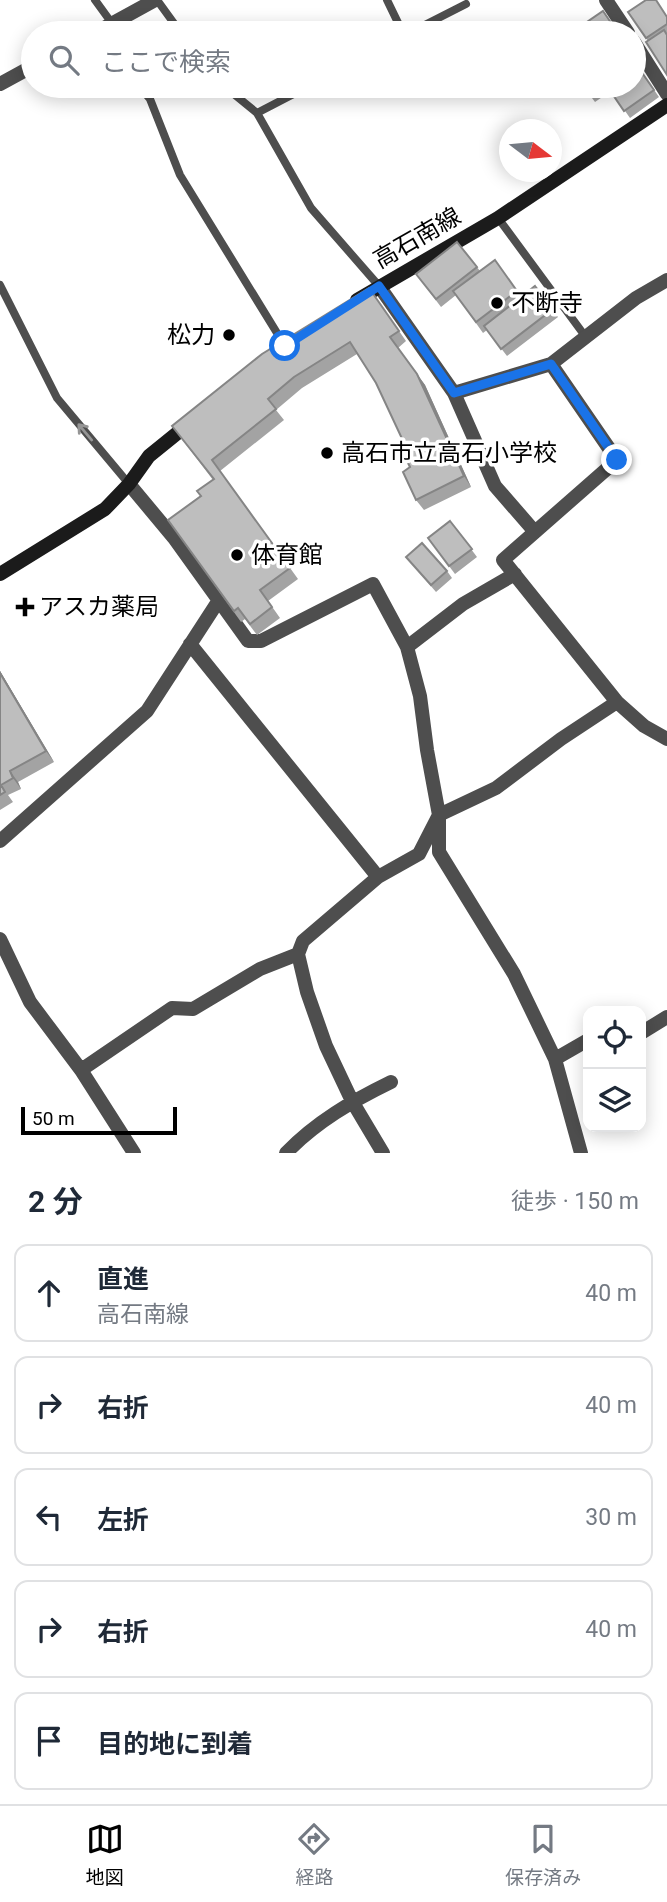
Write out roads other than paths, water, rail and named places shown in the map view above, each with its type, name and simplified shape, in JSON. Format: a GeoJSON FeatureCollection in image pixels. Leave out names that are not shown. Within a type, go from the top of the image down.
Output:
{"type":"FeatureCollection","features":[{"type":"Feature","properties":{"kind":"street"},"geometry":{"type":"LineString","coordinates":[[113,21],[156,0]]}},
{"type":"Feature","properties":{"kind":"street"},"geometry":{"type":"LineString","coordinates":[[606,0],[620,21]]}},
{"type":"Feature","properties":{"kind":"street"},"geometry":{"type":"LineString","coordinates":[[646,61],[667,94]]}},
{"type":"Feature","properties":{"kind":"street"},"geometry":{"type":"LineString","coordinates":[[0,84],[21,73]]}},
{"type":"Feature","properties":{"kind":"street","name":"高石南線"},"geometry":{"type":"LineString","coordinates":[[344,309],[498,218],[667,105]]}},
{"type":"Feature","properties":{"kind":"street"},"geometry":{"type":"LineString","coordinates":[[454,393],[551,364],[636,298],[667,280]]}},
{"type":"Feature","properties":{"kind":"street"},"geometry":{"type":"LineString","coordinates":[[379,286],[454,393],[495,486],[535,532]]}},
{"type":"Feature","properties":{"kind":"street"},"geometry":{"type":"LineString","coordinates":[[551,364],[617,460],[503,560],[617,702],[644,726],[667,739]]}},
{"type":"Feature","properties":{"kind":"street"},"geometry":{"type":"LineString","coordinates":[[0,574],[105,509],[129,484],[149,456],[201,414]]}},
{"type":"Feature","properties":{"kind":"street"},"geometry":{"type":"LineString","coordinates":[[129,484],[174,538],[248,640],[261,641],[373,584],[407,647],[420,696],[439,815],[439,852],[514,974],[555,1059],[581,1153]]}},
{"type":"Feature","properties":{"kind":"street"},"geometry":{"type":"LineString","coordinates":[[407,647],[463,604],[515,574]]}},
{"type":"Feature","properties":{"kind":"street"},"geometry":{"type":"LineString","coordinates":[[0,841],[147,711],[219,600]]}},
{"type":"Feature","properties":{"kind":"street"},"geometry":{"type":"LineString","coordinates":[[190,644],[378,877]]}},
{"type":"Feature","properties":{"kind":"street"},"geometry":{"type":"LineString","coordinates":[[383,1153],[352,1101],[326,1046],[307,992],[298,954],[303,942],[378,877],[419,854],[439,815],[496,788],[561,739],[617,702]]}},
{"type":"Feature","properties":{"kind":"street"},"geometry":{"type":"LineString","coordinates":[[0,939],[30,1002],[81,1070],[134,1153]]}},
{"type":"Feature","properties":{"kind":"street"},"geometry":{"type":"LineString","coordinates":[[81,1070],[172,1008],[193,1009],[260,969],[298,954]]}},
{"type":"Feature","properties":{"kind":"street"},"geometry":{"type":"LineString","coordinates":[[646,1030],[667,1017]]}},
{"type":"Feature","properties":{"kind":"street"},"geometry":{"type":"LineString","coordinates":[[555,1059],[583,1043]]}},
{"type":"Feature","properties":{"kind":"street"},"geometry":{"type":"LineString","coordinates":[[286,1153],[304,1134],[352,1101],[391,1083]]}},
{"type":"Feature","properties":{"kind":"lane"},"geometry":{"type":"LineString","coordinates":[[95,0],[110,21]]}},
{"type":"Feature","properties":{"kind":"lane"},"geometry":{"type":"LineString","coordinates":[[156,0],[172,21]]}},
{"type":"Feature","properties":{"kind":"lane"},"geometry":{"type":"LineString","coordinates":[[387,0],[397,21]]}},
{"type":"Feature","properties":{"kind":"lane"},"geometry":{"type":"LineString","coordinates":[[433,21],[466,4]]}},
{"type":"Feature","properties":{"kind":"lane"},"geometry":{"type":"LineString","coordinates":[[149,98],[180,175],[285,347]]}},
{"type":"Feature","properties":{"kind":"lane"},"geometry":{"type":"LineString","coordinates":[[239,98],[257,113],[311,208],[379,286]]}},
{"type":"Feature","properties":{"kind":"lane"},"geometry":{"type":"LineString","coordinates":[[257,113],[286,98]]}},
{"type":"Feature","properties":{"kind":"lane"},"geometry":{"type":"LineString","coordinates":[[498,218],[585,337]]}},
{"type":"Feature","properties":{"kind":"lane"},"geometry":{"type":"LineString","coordinates":[[0,285],[57,398],[129,484]]}},
{"type":"Feature","properties":{"kind":"place","name":"不断寺"},"geometry":{"type":"Point","coordinates":[497,303]}},
{"type":"Feature","properties":{"kind":"place","name":"松力"},"geometry":{"type":"Point","coordinates":[229,335]}},
{"type":"Feature","properties":{"kind":"place","name":"高石市立高石小学校"},"geometry":{"type":"Point","coordinates":[327,453]}},
{"type":"Feature","properties":{"kind":"place","name":"体育館"},"geometry":{"type":"Point","coordinates":[237,555]}},
{"type":"Feature","properties":{"kind":"place","name":"アスカ薬局"},"geometry":{"type":"Point","coordinates":[25,607]}}]}
